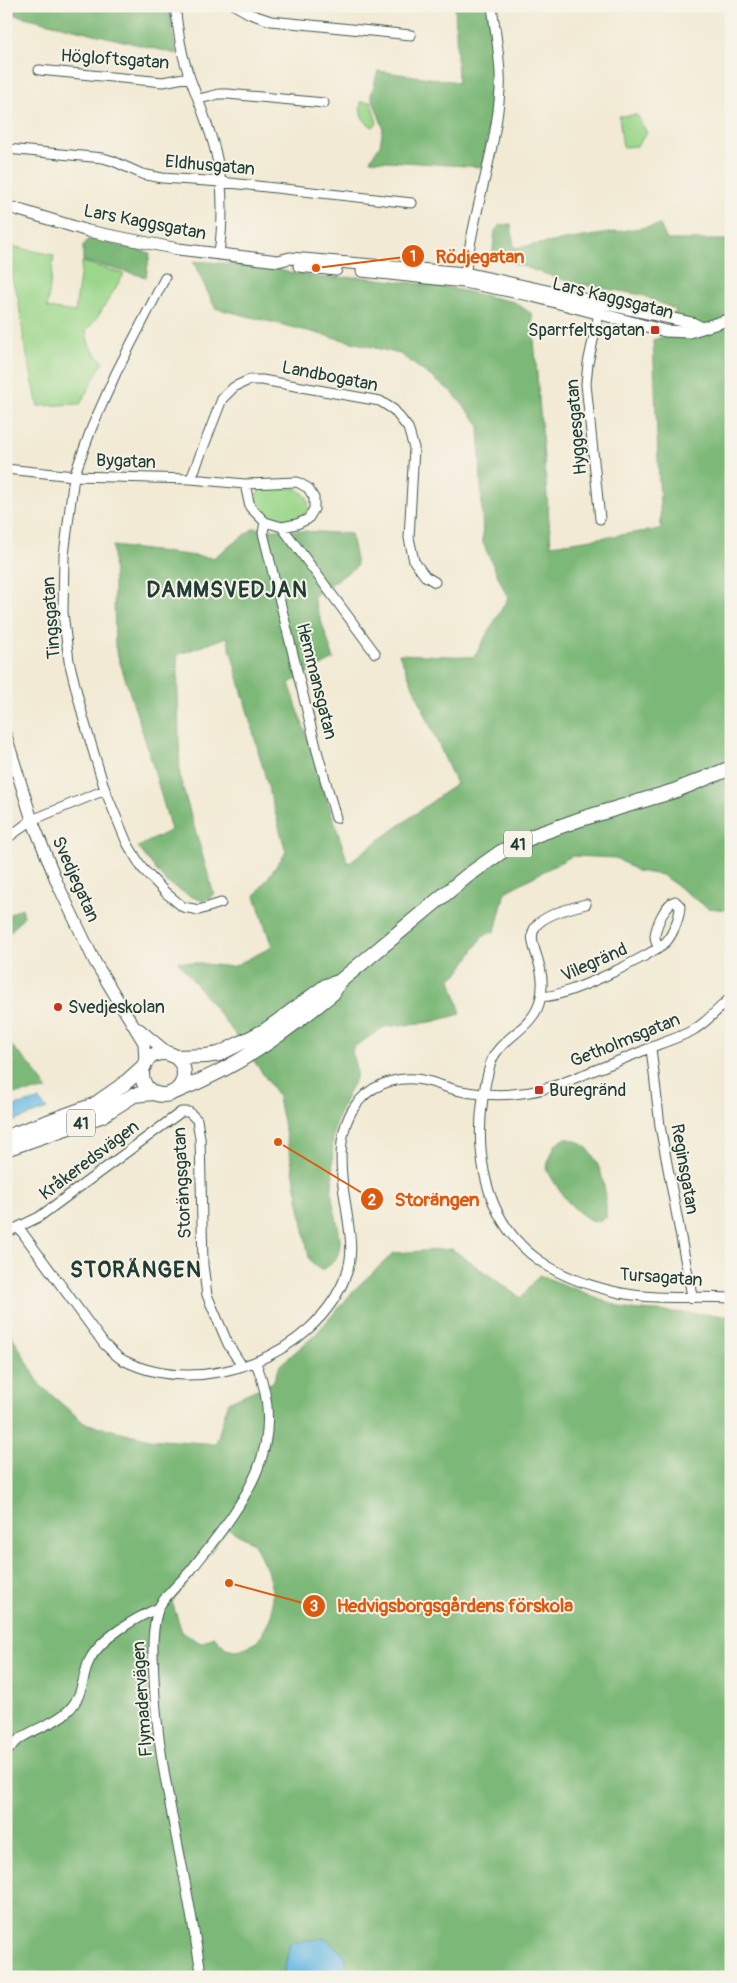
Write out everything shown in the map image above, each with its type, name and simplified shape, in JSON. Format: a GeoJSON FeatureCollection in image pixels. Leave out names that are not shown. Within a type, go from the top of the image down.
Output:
{"type":"FeatureCollection","features":[{"type":"Feature","properties":{"kind":"main road","name":"41"},"geometry":{"type":"LineString","coordinates":[[6,1149],[101,1116],[134,1095],[152,1093],[165,1096],[227,1068],[273,1040],[333,993],[339,982],[467,876],[501,852],[536,835],[581,819],[674,791],[731,768]]}},
{"type":"Feature","properties":{"kind":"main road","name":"41"},"geometry":{"type":"LineString","coordinates":[[6,1136],[94,1105],[124,1084],[156,1054],[206,1056],[220,1054],[266,1030],[326,986],[339,982]]}},
{"type":"Feature","properties":{"kind":"main road"},"geometry":{"type":"LineString","coordinates":[[172,1055],[182,1064],[184,1073],[183,1083],[177,1090]]}},
{"type":"Feature","properties":{"kind":"main road"},"geometry":{"type":"LineString","coordinates":[[144,1064],[143,1081],[152,1093]]}},
{"type":"Feature","properties":{"kind":"street"},"geometry":{"type":"LineString","coordinates":[[174,6],[178,35],[189,77],[199,99],[216,155],[220,182],[221,240],[219,254]]}},
{"type":"Feature","properties":{"kind":"street"},"geometry":{"type":"LineString","coordinates":[[236,6],[271,22],[411,35]]}},
{"type":"Feature","properties":{"kind":"street"},"geometry":{"type":"LineString","coordinates":[[465,278],[471,238],[496,126],[500,97],[492,6]]}},
{"type":"Feature","properties":{"kind":"street","name":"Högloftsgatan"},"geometry":{"type":"LineString","coordinates":[[39,70],[163,82],[189,77]]}},
{"type":"Feature","properties":{"kind":"street"},"geometry":{"type":"LineString","coordinates":[[199,99],[219,94],[228,94],[324,103]]}},
{"type":"Feature","properties":{"kind":"street","name":"Eldhusgatan"},"geometry":{"type":"LineString","coordinates":[[7,149],[103,158],[142,174],[162,178],[220,182],[412,203]]}},
{"type":"Feature","properties":{"kind":"street","name":"Lars Kaggsgatan"},"geometry":{"type":"LineString","coordinates":[[6,206],[88,230],[187,251],[278,261],[297,259],[465,278],[600,309],[692,323],[702,328],[731,319]]}},
{"type":"Feature","properties":{"kind":"street","name":"Tingsgatan"},"geometry":{"type":"LineString","coordinates":[[164,278],[116,373],[92,427],[74,476],[64,554],[64,613],[69,661],[105,790],[127,843],[142,868],[166,893],[183,906],[200,910],[221,903]]}},
{"type":"Feature","properties":{"kind":"street","name":"Hyggesgatan"},"geometry":{"type":"LineString","coordinates":[[600,309],[588,363],[586,384],[600,519]]}},
{"type":"Feature","properties":{"kind":"street","name":"Landbogatan"},"geometry":{"type":"LineString","coordinates":[[191,479],[222,399],[234,387],[249,380],[262,380],[380,401],[394,410],[408,428],[414,448],[409,538],[414,561],[426,576],[435,582]]}},
{"type":"Feature","properties":{"kind":"street","name":"Bygatan"},"geometry":{"type":"LineString","coordinates":[[6,469],[74,476],[191,479],[245,484],[297,482],[308,488],[314,498],[314,509],[308,519],[297,524],[282,527]]}},
{"type":"Feature","properties":{"kind":"street"},"geometry":{"type":"LineString","coordinates":[[245,484],[250,507],[265,522],[282,527],[374,653]]}},
{"type":"Feature","properties":{"kind":"street","name":"Hemmansgatan"},"geometry":{"type":"LineString","coordinates":[[265,522],[263,533],[317,751],[336,818]]}},
{"type":"Feature","properties":{"kind":"street","name":"Svedjegatan"},"geometry":{"type":"LineString","coordinates":[[6,736],[32,820],[58,885],[95,962],[136,1026],[144,1043],[144,1064]]}},
{"type":"Feature","properties":{"kind":"street"},"geometry":{"type":"LineString","coordinates":[[6,839],[32,820],[105,790]]}},
{"type":"Feature","properties":{"kind":"street","name":"Vilegränd"},"geometry":{"type":"LineString","coordinates":[[541,996],[546,998],[559,995],[628,966],[658,948],[668,940],[680,913],[680,906],[675,901],[668,905],[659,924],[654,938],[658,948]]}},
{"type":"Feature","properties":{"kind":"street"},"geometry":{"type":"LineString","coordinates":[[541,996],[542,979],[532,944],[532,933],[540,922],[546,918],[586,904]]}},
{"type":"Feature","properties":{"kind":"street","name":"Tursagatan"},"geometry":{"type":"LineString","coordinates":[[541,996],[539,1006],[533,1015],[493,1057],[484,1095],[480,1131],[481,1166],[494,1205],[503,1222],[540,1261],[578,1281],[640,1296],[731,1298]]}},
{"type":"Feature","properties":{"kind":"street","name":"Getholmsgatan"},"geometry":{"type":"LineString","coordinates":[[19,1228],[99,1337],[122,1360],[160,1373],[176,1374],[209,1373],[256,1363],[279,1351],[312,1324],[328,1308],[337,1295],[347,1274],[352,1254],[343,1180],[343,1137],[346,1120],[360,1100],[379,1085],[389,1081],[412,1079],[427,1081],[458,1091],[484,1095],[526,1093],[553,1086],[694,1029],[712,1016],[731,997]]}},
{"type":"Feature","properties":{"kind":"street","name":"Svedjegatan"},"geometry":{"type":"LineString","coordinates":[[136,1026],[172,1055]]}},
{"type":"Feature","properties":{"kind":"street","name":"Reginsgatan"},"geometry":{"type":"LineString","coordinates":[[651,1048],[660,1126],[692,1296]]}},
{"type":"Feature","properties":{"kind":"street","name":"Kråkeredsvägen"},"geometry":{"type":"LineString","coordinates":[[6,1233],[39,1217],[182,1112],[189,1112]]}},
{"type":"Feature","properties":{"kind":"street","name":"Storängsgatan"},"geometry":{"type":"LineString","coordinates":[[189,1112],[197,1120],[200,1138],[203,1265],[208,1296],[228,1344],[242,1366]]}},
{"type":"Feature","properties":{"kind":"street"},"geometry":{"type":"LineString","coordinates":[[6,1753],[22,1736],[59,1719],[76,1703],[82,1690],[89,1661],[98,1648],[135,1619],[158,1608],[191,1571],[243,1500],[255,1477],[269,1432],[267,1396],[256,1363]]}},
{"type":"Feature","properties":{"kind":"street","name":"Flymadervägen"},"geometry":{"type":"LineString","coordinates":[[158,1608],[154,1629],[155,1712],[164,1775],[202,1977]]}},
{"type":"Feature","properties":{"kind":"green space"},"geometry":{"type":"Polygon","coordinates":[[[6,6],[170,6],[177,54],[12,14],[6,20],[6,6]]]}},
{"type":"Feature","properties":{"kind":"green space"},"geometry":{"type":"Polygon","coordinates":[[[455,6],[487,6],[496,82],[483,167],[370,160],[380,145],[383,127],[371,95],[378,71],[458,82],[455,6]]]}},
{"type":"Feature","properties":{"kind":"green space"},"geometry":{"type":"Polygon","coordinates":[[[361,102],[371,102],[377,123],[373,127],[362,117],[360,110],[361,102]]]}},
{"type":"Feature","properties":{"kind":"green space"},"geometry":{"type":"Polygon","coordinates":[[[637,115],[647,133],[637,146],[623,147],[619,116],[637,115]]]}},
{"type":"Feature","properties":{"kind":"green space"},"geometry":{"type":"Polygon","coordinates":[[[511,224],[514,248],[660,225],[667,240],[731,240],[731,908],[727,910],[708,908],[662,875],[637,871],[616,858],[572,856],[505,892],[495,931],[482,937],[460,971],[451,979],[461,1014],[431,1022],[384,1027],[354,1047],[352,1051],[356,1078],[336,1122],[333,1143],[332,1198],[340,1244],[338,1254],[332,1263],[321,1270],[309,1258],[277,1094],[235,1034],[178,961],[232,967],[272,947],[255,896],[286,852],[227,637],[177,655],[180,778],[214,895],[203,901],[166,882],[138,847],[171,830],[149,752],[115,647],[113,546],[213,558],[254,528],[351,534],[357,566],[313,597],[334,659],[289,683],[348,863],[456,784],[399,654],[474,657],[508,598],[483,543],[479,424],[452,392],[400,354],[215,308],[193,261],[273,267],[287,272],[324,278],[361,277],[445,287],[514,302],[532,314],[551,545],[661,529],[653,340],[666,336],[676,310],[642,295],[573,283],[503,260],[492,259],[495,231],[500,225],[511,224]]]}},
{"type":"Feature","properties":{"kind":"green space"},"geometry":{"type":"Polygon","coordinates":[[[89,239],[150,253],[146,277],[83,261],[83,246],[89,239]]]}},
{"type":"Feature","properties":{"kind":"green space"},"geometry":{"type":"Polygon","coordinates":[[[10,246],[54,255],[47,308],[75,312],[82,262],[124,274],[97,318],[86,331],[89,345],[103,362],[80,404],[38,406],[24,341],[18,297],[12,280],[10,246]]]}},
{"type":"Feature","properties":{"kind":"green space"},"geometry":{"type":"Polygon","coordinates":[[[264,487],[298,489],[307,497],[309,509],[300,516],[288,519],[277,519],[267,516],[259,510],[255,503],[256,495],[264,487]]]}},
{"type":"Feature","properties":{"kind":"green space"},"geometry":{"type":"Polygon","coordinates":[[[22,908],[24,916],[6,937],[6,916],[22,908]]]}},
{"type":"Feature","properties":{"kind":"green space"},"geometry":{"type":"Polygon","coordinates":[[[6,1040],[34,1069],[47,1090],[12,1094],[6,1091],[6,1040]]]}},
{"type":"Feature","properties":{"kind":"green space"},"geometry":{"type":"Polygon","coordinates":[[[566,1138],[583,1145],[596,1161],[605,1189],[606,1218],[594,1222],[577,1211],[560,1192],[546,1168],[555,1145],[566,1138]]]}},
{"type":"Feature","properties":{"kind":"green space"},"geometry":{"type":"Polygon","coordinates":[[[452,1249],[521,1298],[539,1275],[626,1309],[731,1316],[731,1977],[348,1977],[345,1955],[290,1944],[283,1977],[6,1977],[6,1325],[40,1385],[84,1423],[150,1439],[216,1444],[228,1402],[273,1382],[280,1365],[315,1335],[358,1286],[394,1253],[452,1249]],[[228,1529],[172,1602],[182,1632],[201,1643],[214,1636],[226,1648],[239,1651],[258,1641],[272,1616],[272,1590],[267,1570],[254,1543],[228,1529]]]}},
{"type":"Feature","properties":{"kind":"water"},"geometry":{"type":"Polygon","coordinates":[[[39,1100],[47,1109],[6,1124],[6,1108],[39,1100]]]}},
{"type":"Feature","properties":{"kind":"water"},"geometry":{"type":"Polygon","coordinates":[[[325,1938],[345,1955],[348,1977],[283,1977],[290,1943],[325,1938]]]}},
{"type":"Feature","properties":{"kind":"place","name":"Rödjegatan"},"geometry":{"type":"Point","coordinates":[316,268]}},
{"type":"Feature","properties":{"kind":"place","name":"Sparrfeltsgatan"},"geometry":{"type":"Point","coordinates":[655,330]}},
{"type":"Feature","properties":{"kind":"place","name":"Svedjeskolan"},"geometry":{"type":"Point","coordinates":[58,1007]}},
{"type":"Feature","properties":{"kind":"place","name":"Buregränd"},"geometry":{"type":"Point","coordinates":[539,1090]}},
{"type":"Feature","properties":{"kind":"place","name":"Storängen"},"geometry":{"type":"Point","coordinates":[278,1142]}},
{"type":"Feature","properties":{"kind":"place","name":"Hedvigsborgsgårdens förskola"},"geometry":{"type":"Point","coordinates":[229,1583]}},
{"type":"Feature","properties":{"kind":"district","name":"DAMMSVEDJAN"},"geometry":{"type":"Point","coordinates":[227,589]}},
{"type":"Feature","properties":{"kind":"district","name":"STORÄNGEN"},"geometry":{"type":"Point","coordinates":[136,1269]}}]}
